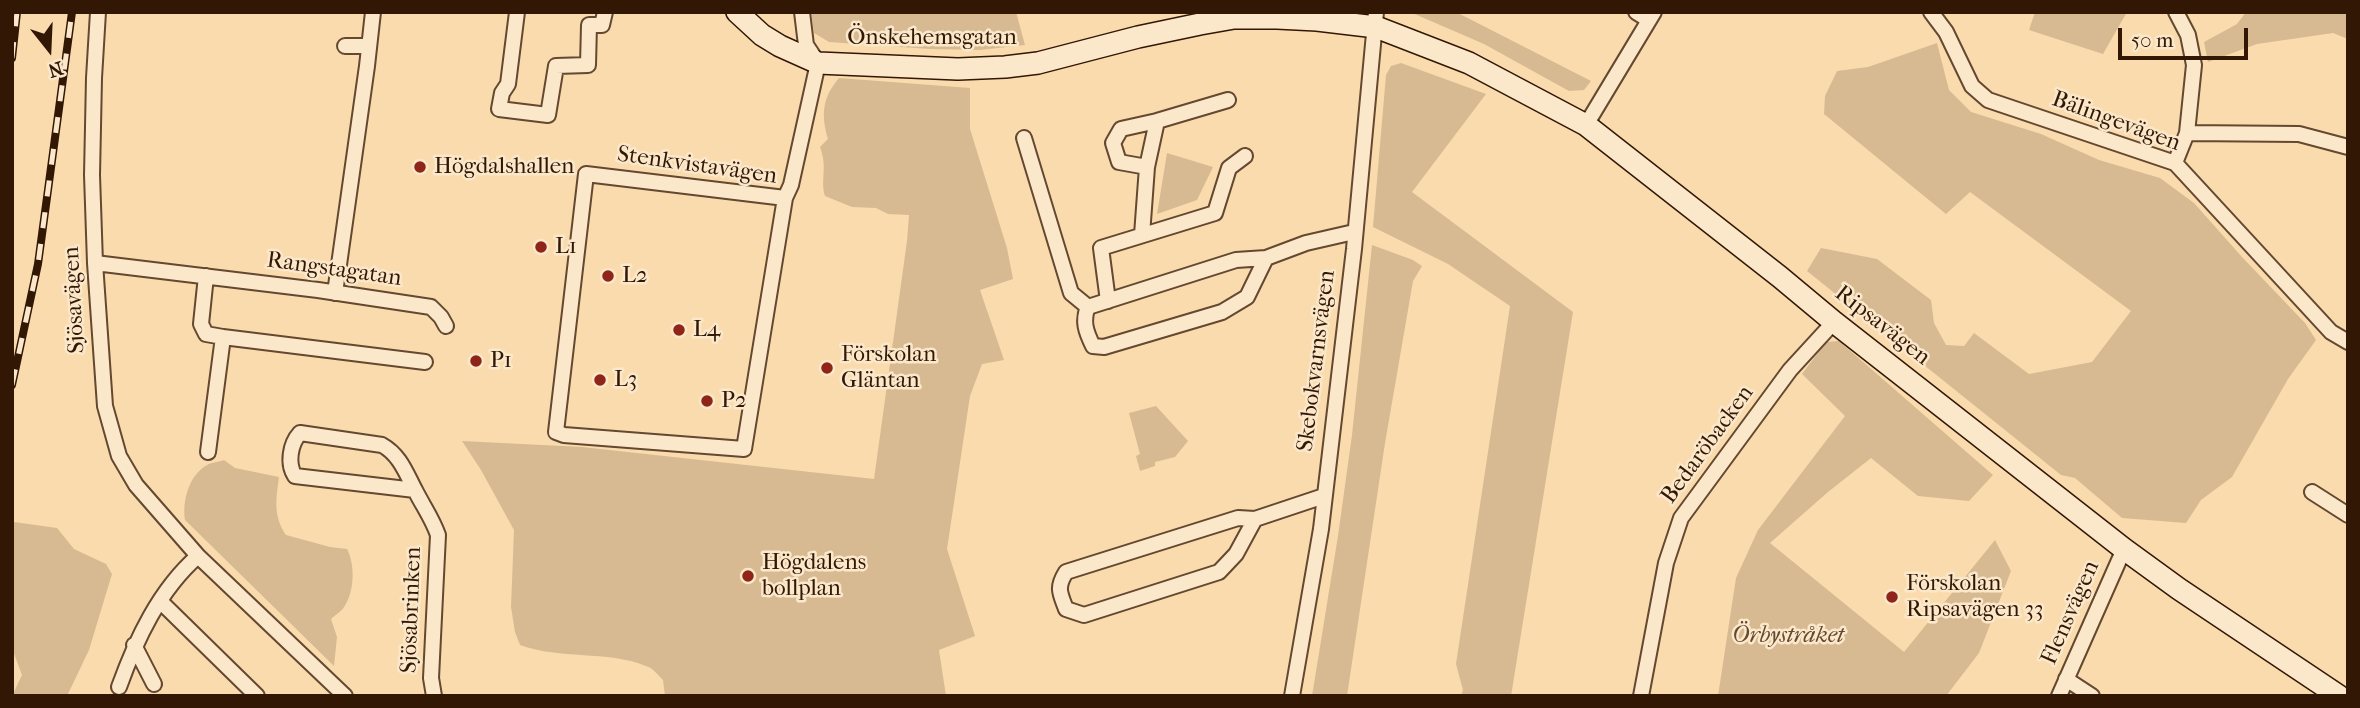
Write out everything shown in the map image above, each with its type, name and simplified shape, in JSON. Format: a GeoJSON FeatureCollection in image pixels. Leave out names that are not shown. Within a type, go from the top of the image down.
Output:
{"type":"FeatureCollection","features":[{"type":"Feature","properties":{"kind":"street","name":"Sjösavägen"},"geometry":{"type":"LineString","coordinates":[[99,12],[92,161],[95,263],[105,405],[120,456],[136,485],[198,556],[345,696]]}},
{"type":"Feature","properties":{"kind":"street"},"geometry":{"type":"LineString","coordinates":[[335,293],[373,12]]}},
{"type":"Feature","properties":{"kind":"street"},"geometry":{"type":"LineString","coordinates":[[517,12],[508,84],[502,93],[499,109],[548,115],[556,66],[588,65],[589,25],[602,25],[605,12]]}},
{"type":"Feature","properties":{"kind":"street","name":"Önskehemsgatan"},"geometry":{"type":"LineString","coordinates":[[737,12],[762,35],[818,63],[958,69],[1038,63],[1138,37],[1234,18],[1376,20]]}},
{"type":"Feature","properties":{"kind":"street","name":"Önskehemsgatan"},"geometry":{"type":"LineString","coordinates":[[785,198],[791,185],[818,63],[806,45],[802,12]]}},
{"type":"Feature","properties":{"kind":"street"},"geometry":{"type":"LineString","coordinates":[[1586,125],[1652,16],[1636,12]]}},
{"type":"Feature","properties":{"kind":"street","name":"Bälingevägen"},"geometry":{"type":"LineString","coordinates":[[1931,12],[1946,32],[1972,86],[1988,100],[2175,163],[2331,332],[2348,342]]}},
{"type":"Feature","properties":{"kind":"street"},"geometry":{"type":"LineString","coordinates":[[2175,163],[2187,133],[2194,65],[2188,35],[2176,12]]}},
{"type":"Feature","properties":{"kind":"street","name":"Ripsavägen"},"geometry":{"type":"LineString","coordinates":[[1376,20],[1469,63],[1586,125],[2124,549],[2339,696]]}},
{"type":"Feature","properties":{"kind":"street","name":"Skebokvarnsvägen"},"geometry":{"type":"LineString","coordinates":[[1292,696],[1324,496],[1376,20]]}},
{"type":"Feature","properties":{"kind":"street"},"geometry":{"type":"LineString","coordinates":[[345,46],[368,46]]}},
{"type":"Feature","properties":{"kind":"street"},"geometry":{"type":"LineString","coordinates":[[1147,167],[1119,162],[1113,143],[1121,129],[1228,100]]}},
{"type":"Feature","properties":{"kind":"street"},"geometry":{"type":"LineString","coordinates":[[1142,235],[1147,167],[1157,121]]}},
{"type":"Feature","properties":{"kind":"street"},"geometry":{"type":"LineString","coordinates":[[2187,133],[2299,134],[2348,147]]}},
{"type":"Feature","properties":{"kind":"street"},"geometry":{"type":"LineString","coordinates":[[1024,138],[1072,293],[1088,307],[1084,317],[1093,346],[1104,347],[1222,312],[1247,297],[1266,258]]}},
{"type":"Feature","properties":{"kind":"street"},"geometry":{"type":"LineString","coordinates":[[1108,301],[1101,248],[1215,213],[1229,168],[1245,156]]}},
{"type":"Feature","properties":{"kind":"street","name":"Stenkvistavägen"},"geometry":{"type":"LineString","coordinates":[[586,174],[785,198],[744,449],[564,435],[556,432],[586,174]]}},
{"type":"Feature","properties":{"kind":"street","name":"Skebokvarnsvägen"},"geometry":{"type":"LineString","coordinates":[[1088,307],[1236,260],[1266,258],[1306,243],[1354,232]]}},
{"type":"Feature","properties":{"kind":"street","name":"Rangstagatan"},"geometry":{"type":"LineString","coordinates":[[95,263],[431,307],[446,326]]}},
{"type":"Feature","properties":{"kind":"street"},"geometry":{"type":"LineString","coordinates":[[206,276],[201,324],[206,334],[425,362]]}},
{"type":"Feature","properties":{"kind":"street","name":"Bedaröbacken"},"geometry":{"type":"LineString","coordinates":[[1641,696],[1666,563],[1681,518],[1790,370],[1834,322]]}},
{"type":"Feature","properties":{"kind":"street"},"geometry":{"type":"LineString","coordinates":[[208,452],[223,337]]}},
{"type":"Feature","properties":{"kind":"street","name":"Sjösabrinken"},"geometry":{"type":"LineString","coordinates":[[415,490],[295,477],[290,469],[293,441],[300,433],[382,445],[391,451],[402,466],[433,521],[438,535],[431,678],[434,696]]}},
{"type":"Feature","properties":{"kind":"street"},"geometry":{"type":"LineString","coordinates":[[2312,492],[2348,515]]}},
{"type":"Feature","properties":{"kind":"street"},"geometry":{"type":"LineString","coordinates":[[1255,519],[1236,554],[1219,572],[1084,615],[1066,609],[1060,593],[1060,582],[1066,572],[1238,518],[1255,519],[1324,496]]}},
{"type":"Feature","properties":{"kind":"street","name":"Flensvägen"},"geometry":{"type":"LineString","coordinates":[[2059,696],[2124,549]]}},
{"type":"Feature","properties":{"kind":"street"},"geometry":{"type":"LineString","coordinates":[[119,687],[134,645],[172,582],[198,556]]}},
{"type":"Feature","properties":{"kind":"street"},"geometry":{"type":"LineString","coordinates":[[161,602],[257,696]]}},
{"type":"Feature","properties":{"kind":"street"},"geometry":{"type":"LineString","coordinates":[[134,645],[154,684]]}},
{"type":"Feature","properties":{"kind":"street"},"geometry":{"type":"LineString","coordinates":[[2066,679],[2092,696]]}},
{"type":"Feature","properties":{"kind":"green space"},"geometry":{"type":"Polygon","coordinates":[[[811,12],[1016,12],[1025,45],[980,50],[829,42],[814,33],[811,12]]]}},
{"type":"Feature","properties":{"kind":"green space"},"geometry":{"type":"Polygon","coordinates":[[[1410,12],[1456,12],[1591,81],[1584,90],[1569,91],[1484,44],[1410,12]]]}},
{"type":"Feature","properties":{"kind":"green space"},"geometry":{"type":"Polygon","coordinates":[[[2035,12],[2127,12],[2103,54],[2029,30],[2035,12]]]}},
{"type":"Feature","properties":{"kind":"green space"},"geometry":{"type":"Polygon","coordinates":[[[2246,12],[2348,12],[2348,39],[2333,33],[2257,44],[2208,62],[2204,42],[2237,24],[2246,12]]]}},
{"type":"Feature","properties":{"kind":"green space"},"geometry":{"type":"Polygon","coordinates":[[[1937,43],[1949,90],[1971,112],[2041,134],[2099,160],[2160,178],[2194,203],[2305,323],[2316,340],[2288,379],[2232,477],[2201,500],[2186,523],[2122,518],[2075,478],[2061,475],[1807,271],[1821,248],[1877,259],[1931,300],[1934,323],[1946,345],[1964,346],[1974,333],[2029,374],[2092,362],[2131,311],[1970,192],[1946,214],[1824,114],[1825,96],[1837,71],[1868,67],[1937,43]]]}},
{"type":"Feature","properties":{"kind":"green space"},"geometry":{"type":"Polygon","coordinates":[[[1401,63],[1486,94],[1412,192],[1573,312],[1511,696],[1461,696],[1463,690],[1456,664],[1510,306],[1448,264],[1373,227],[1386,75],[1391,66],[1401,63]]]}},
{"type":"Feature","properties":{"kind":"green space"},"geometry":{"type":"Polygon","coordinates":[[[839,78],[970,88],[970,129],[1007,248],[1013,279],[980,290],[1004,360],[982,364],[970,396],[947,549],[975,636],[939,650],[946,696],[665,696],[663,680],[646,666],[615,658],[536,650],[520,645],[511,607],[514,530],[462,441],[582,447],[874,479],[909,215],[888,214],[876,208],[852,207],[825,196],[820,147],[828,139],[824,107],[833,85],[839,78]]]}},
{"type":"Feature","properties":{"kind":"green space"},"geometry":{"type":"Polygon","coordinates":[[[1167,153],[1213,167],[1197,200],[1157,214],[1167,153]]]}},
{"type":"Feature","properties":{"kind":"green space"},"geometry":{"type":"Polygon","coordinates":[[[1372,245],[1422,266],[1413,281],[1385,443],[1347,696],[1312,696],[1352,435],[1372,245]]]}},
{"type":"Feature","properties":{"kind":"green space","name":"Örbystråket"},"geometry":{"type":"Polygon","coordinates":[[[1839,341],[1993,475],[1969,501],[1918,496],[1871,458],[1770,543],[1904,652],[1995,540],[2011,571],[1979,653],[1946,696],[1718,696],[1736,578],[1758,530],[1845,416],[1802,374],[1826,342],[1839,341]]]}},
{"type":"Feature","properties":{"kind":"green space"},"geometry":{"type":"Polygon","coordinates":[[[1156,406],[1188,441],[1175,457],[1155,462],[1155,466],[1140,471],[1136,456],[1140,454],[1129,413],[1156,406]]]}},
{"type":"Feature","properties":{"kind":"green space"},"geometry":{"type":"Polygon","coordinates":[[[224,460],[235,468],[279,477],[277,514],[286,535],[347,549],[353,578],[348,601],[331,619],[337,637],[334,666],[185,520],[186,497],[191,482],[207,465],[224,460]]]}},
{"type":"Feature","properties":{"kind":"green space"},"geometry":{"type":"Polygon","coordinates":[[[14,522],[57,528],[74,549],[106,564],[112,574],[89,650],[67,696],[12,696],[22,675],[12,648],[14,522]]]}},
{"type":"Feature","properties":{"kind":"railway"},"geometry":{"type":"LineString","coordinates":[[12,58],[17,12]]}},
{"type":"Feature","properties":{"kind":"railway"},"geometry":{"type":"LineString","coordinates":[[12,385],[38,264],[72,12]]}},
{"type":"Feature","properties":{"kind":"place","name":"Högdalshallen"},"geometry":{"type":"Point","coordinates":[420,167]}},
{"type":"Feature","properties":{"kind":"place","name":"L1"},"geometry":{"type":"Point","coordinates":[541,247]}},
{"type":"Feature","properties":{"kind":"place","name":"L2"},"geometry":{"type":"Point","coordinates":[608,276]}},
{"type":"Feature","properties":{"kind":"place","name":"L4"},"geometry":{"type":"Point","coordinates":[679,330]}},
{"type":"Feature","properties":{"kind":"place","name":"P1"},"geometry":{"type":"Point","coordinates":[476,361]}},
{"type":"Feature","properties":{"kind":"place","name":"Förskolan Gläntan"},"geometry":{"type":"Point","coordinates":[827,368]}},
{"type":"Feature","properties":{"kind":"place","name":"L3"},"geometry":{"type":"Point","coordinates":[600,380]}},
{"type":"Feature","properties":{"kind":"place","name":"P2"},"geometry":{"type":"Point","coordinates":[707,401]}},
{"type":"Feature","properties":{"kind":"place","name":"Högdalens bollplan"},"geometry":{"type":"Point","coordinates":[748,576]}},
{"type":"Feature","properties":{"kind":"place","name":"Förskolan Ripsavägen 33"},"geometry":{"type":"Point","coordinates":[1892,597]}}]}
